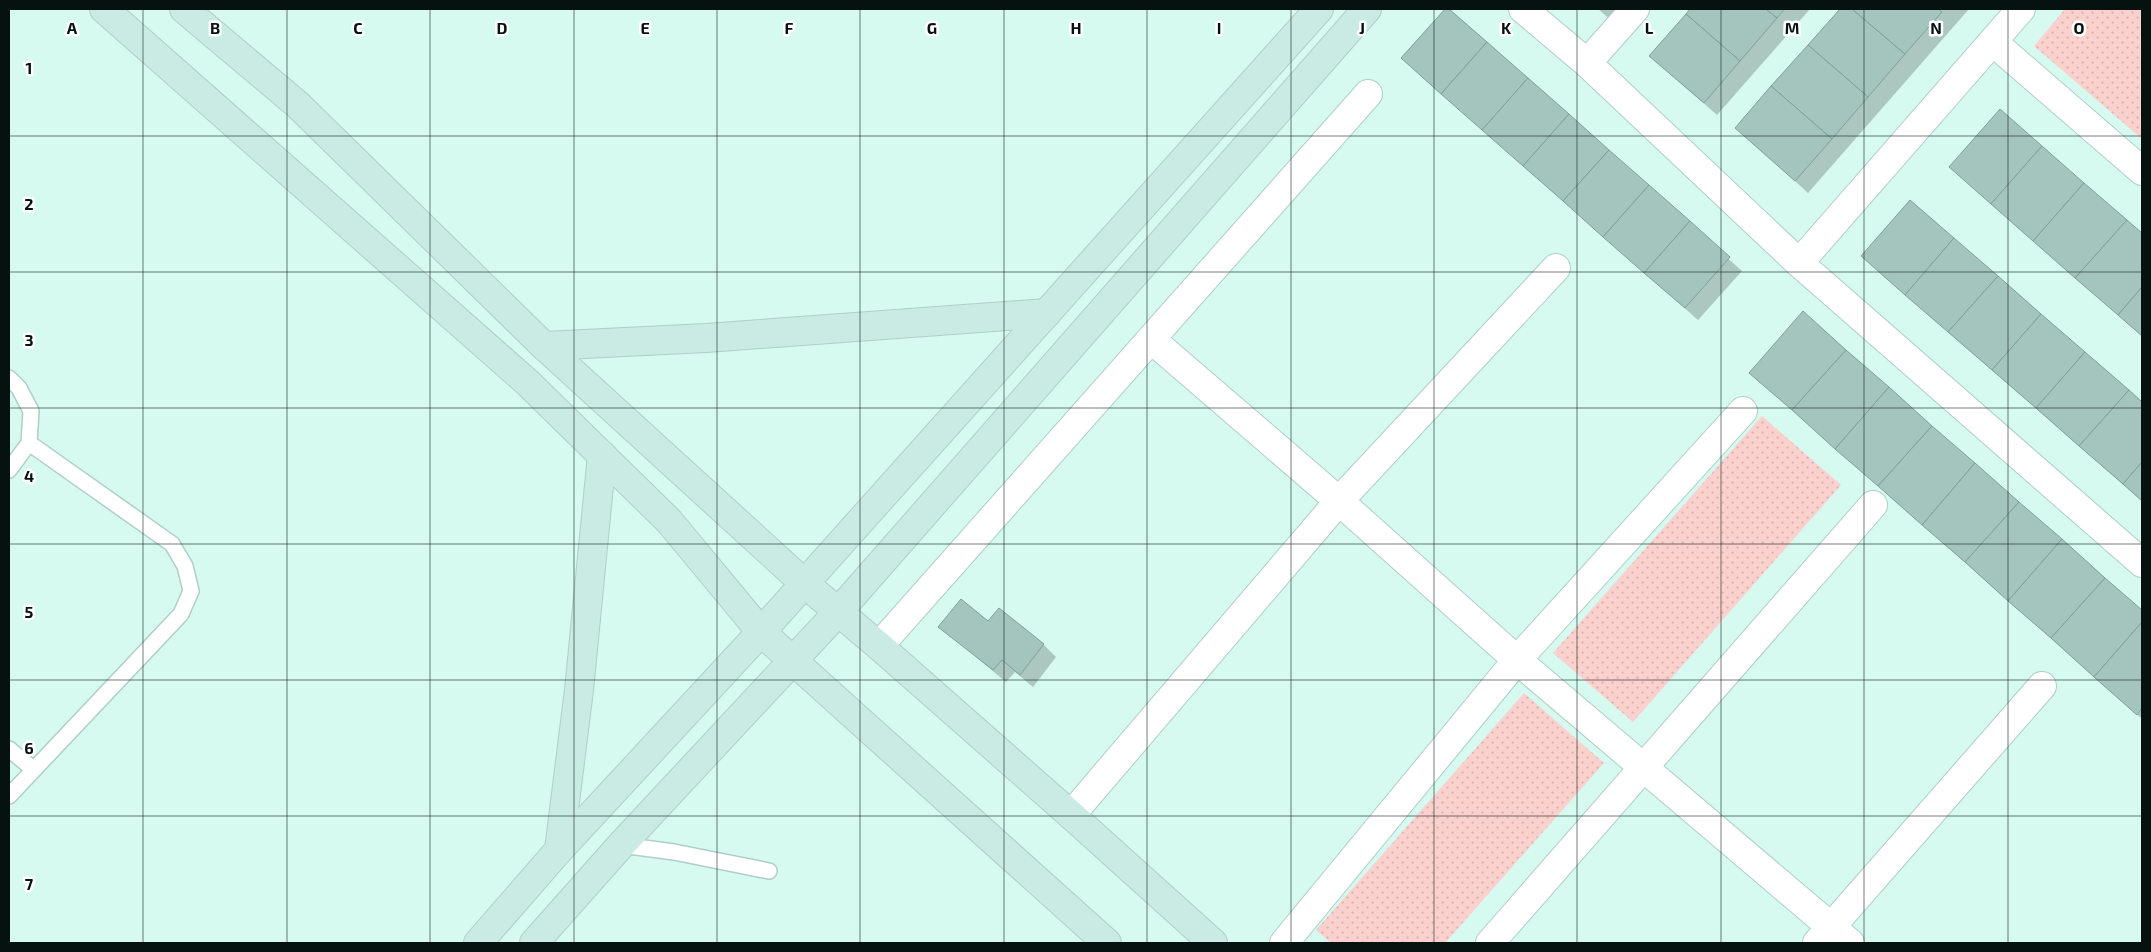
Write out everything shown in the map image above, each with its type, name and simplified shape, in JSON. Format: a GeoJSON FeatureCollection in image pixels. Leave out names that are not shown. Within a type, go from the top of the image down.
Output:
{"type":"FeatureCollection","features":[{"type":"Feature","properties":{"kind":"main road"},"geometry":{"type":"LineString","coordinates":[[104,9],[528,383],[669,521],[762,632],[793,662],[1107,943]]}},
{"type":"Feature","properties":{"kind":"main road"},"geometry":{"type":"LineString","coordinates":[[184,9],[298,105],[544,346],[804,583],[839,611],[1071,814],[1213,943]]}},
{"type":"Feature","properties":{"kind":"main road"},"geometry":{"type":"LineString","coordinates":[[478,943],[559,850],[762,632],[1319,9]]}},
{"type":"Feature","properties":{"kind":"main road"},"geometry":{"type":"LineString","coordinates":[[543,940],[621,845],[839,611],[1367,9]]}},
{"type":"Feature","properties":{"kind":"main road"},"geometry":{"type":"LineString","coordinates":[[544,346],[716,337],[1047,313]]}},
{"type":"Feature","properties":{"kind":"main road"},"geometry":{"type":"LineString","coordinates":[[559,850],[579,690],[602,456]]}},
{"type":"Feature","properties":{"kind":"street"},"geometry":{"type":"LineString","coordinates":[[1523,9],[1587,63],[1799,263],[2142,563]]}},
{"type":"Feature","properties":{"kind":"street"},"geometry":{"type":"LineString","coordinates":[[1587,63],[1635,9]]}},
{"type":"Feature","properties":{"kind":"street"},"geometry":{"type":"LineString","coordinates":[[1799,263],[2021,9]]}},
{"type":"Feature","properties":{"kind":"street"},"geometry":{"type":"LineString","coordinates":[[1993,42],[2142,172]]}},
{"type":"Feature","properties":{"kind":"street"},"geometry":{"type":"LineString","coordinates":[[879,646],[1368,94]]}},
{"type":"Feature","properties":{"kind":"street"},"geometry":{"type":"LineString","coordinates":[[1071,814],[1339,501],[1556,268]]}},
{"type":"Feature","properties":{"kind":"street"},"geometry":{"type":"LineString","coordinates":[[1152,340],[1642,767],[1832,938],[2042,686]]}},
{"type":"Feature","properties":{"kind":"street"},"geometry":{"type":"LineString","coordinates":[[1284,943],[1517,660],[1743,411]]}},
{"type":"Feature","properties":{"kind":"street"},"geometry":{"type":"LineString","coordinates":[[1490,943],[1873,505]]}},
{"type":"Feature","properties":{"kind":"lane"},"geometry":{"type":"LineString","coordinates":[[9,378],[19,388],[31,411],[28,443],[9,470]]}},
{"type":"Feature","properties":{"kind":"lane"},"geometry":{"type":"LineString","coordinates":[[9,796],[181,614],[191,591],[185,566],[172,544],[28,443]]}},
{"type":"Feature","properties":{"kind":"lane"},"geometry":{"type":"LineString","coordinates":[[9,750],[33,769]]}},
{"type":"Feature","properties":{"kind":"lane"},"geometry":{"type":"LineString","coordinates":[[621,845],[674,852],[769,871]]}},
{"type":"Feature","properties":{"kind":"shaded area"},"geometry":{"type":"Polygon","coordinates":[[[2065,9],[2142,9],[2142,139],[2034,46],[2065,9]]]}},
{"type":"Feature","properties":{"kind":"shaded area"},"geometry":{"type":"Polygon","coordinates":[[[1762,416],[1841,485],[1633,722],[1553,653],[1762,416]]]}},
{"type":"Feature","properties":{"kind":"shaded area"},"geometry":{"type":"Polygon","coordinates":[[[1524,693],[1604,763],[1445,943],[1331,943],[1316,930],[1524,693]]]}},
{"type":"Feature","properties":{"kind":"building"},"geometry":{"type":"Polygon","coordinates":[[[1445,9],[1449,9],[1487,42],[1441,94],[1401,58],[1445,9]]]}},
{"type":"Feature","properties":{"kind":"building"},"geometry":{"type":"Polygon","coordinates":[[[1690,9],[1766,9],[1777,18],[1740,61],[1686,14],[1690,9]]]}},
{"type":"Feature","properties":{"kind":"building"},"geometry":{"type":"Polygon","coordinates":[[[1766,9],[1785,9],[1777,18],[1766,9]]]}},
{"type":"Feature","properties":{"kind":"building"},"geometry":{"type":"Polygon","coordinates":[[[1840,9],[1852,9],[1905,54],[1868,97],[1808,45],[1840,9]]]}},
{"type":"Feature","properties":{"kind":"building"},"geometry":{"type":"Polygon","coordinates":[[[1852,9],[1938,9],[1942,12],[1905,54],[1852,9]]]}},
{"type":"Feature","properties":{"kind":"building"},"geometry":{"type":"Polygon","coordinates":[[[1686,14],[1740,61],[1704,103],[1649,56],[1686,14]]]}},
{"type":"Feature","properties":{"kind":"building"},"geometry":{"type":"Polygon","coordinates":[[[1487,42],[1528,78],[1482,130],[1441,94],[1487,42]]]}},
{"type":"Feature","properties":{"kind":"building"},"geometry":{"type":"Polygon","coordinates":[[[1808,45],[1868,97],[1832,139],[1771,86],[1808,45]]]}},
{"type":"Feature","properties":{"kind":"building"},"geometry":{"type":"Polygon","coordinates":[[[1528,78],[1569,114],[1523,166],[1482,130],[1528,78]]]}},
{"type":"Feature","properties":{"kind":"building"},"geometry":{"type":"Polygon","coordinates":[[[1771,86],[1832,139],[1795,181],[1735,128],[1771,86]]]}},
{"type":"Feature","properties":{"kind":"building"},"geometry":{"type":"Polygon","coordinates":[[[2000,109],[2042,146],[1991,204],[1949,167],[2000,109]]]}},
{"type":"Feature","properties":{"kind":"building"},"geometry":{"type":"Polygon","coordinates":[[[1569,114],[1609,150],[1563,201],[1523,166],[1569,114]]]}},
{"type":"Feature","properties":{"kind":"building"},"geometry":{"type":"Polygon","coordinates":[[[2042,146],[2084,183],[2033,241],[1991,204],[2042,146]]]}},
{"type":"Feature","properties":{"kind":"building"},"geometry":{"type":"Polygon","coordinates":[[[1609,150],[1649,185],[1603,237],[1563,201],[1609,150]]]}},
{"type":"Feature","properties":{"kind":"building"},"geometry":{"type":"Polygon","coordinates":[[[2084,183],[2127,220],[2075,278],[2033,241],[2084,183]]]}},
{"type":"Feature","properties":{"kind":"building"},"geometry":{"type":"Polygon","coordinates":[[[1649,185],[1690,221],[1644,273],[1603,237],[1649,185]]]}},
{"type":"Feature","properties":{"kind":"building"},"geometry":{"type":"Polygon","coordinates":[[[1910,200],[1954,238],[1905,295],[1861,256],[1910,200]]]}},
{"type":"Feature","properties":{"kind":"building"},"geometry":{"type":"Polygon","coordinates":[[[2127,220],[2142,233],[2142,287],[2118,315],[2075,278],[2127,220]]]}},
{"type":"Feature","properties":{"kind":"building"},"geometry":{"type":"Polygon","coordinates":[[[1690,221],[1730,257],[1685,308],[1644,273],[1690,221]]]}},
{"type":"Feature","properties":{"kind":"building"},"geometry":{"type":"Polygon","coordinates":[[[1954,238],[1998,276],[1948,332],[1905,295],[1954,238]]]}},
{"type":"Feature","properties":{"kind":"building"},"geometry":{"type":"Polygon","coordinates":[[[1998,276],[2041,314],[1992,370],[1948,332],[1998,276]]]}},
{"type":"Feature","properties":{"kind":"building"},"geometry":{"type":"Polygon","coordinates":[[[2142,287],[2142,336],[2118,315],[2142,287]]]}},
{"type":"Feature","properties":{"kind":"building"},"geometry":{"type":"Polygon","coordinates":[[[1803,311],[1846,350],[1792,410],[1749,373],[1803,311]]]}},
{"type":"Feature","properties":{"kind":"building"},"geometry":{"type":"Polygon","coordinates":[[[2041,314],[2085,352],[2036,408],[1992,370],[2041,314]]]}},
{"type":"Feature","properties":{"kind":"building"},"geometry":{"type":"Polygon","coordinates":[[[1846,350],[1889,387],[1835,449],[1792,410],[1846,350]]]}},
{"type":"Feature","properties":{"kind":"building"},"geometry":{"type":"Polygon","coordinates":[[[2085,352],[2129,390],[2079,446],[2036,408],[2085,352]]]}},
{"type":"Feature","properties":{"kind":"building"},"geometry":{"type":"Polygon","coordinates":[[[1889,387],[1932,426],[1878,486],[1835,449],[1889,387]]]}},
{"type":"Feature","properties":{"kind":"building"},"geometry":{"type":"Polygon","coordinates":[[[2129,390],[2142,402],[2142,462],[2123,484],[2079,446],[2129,390]]]}},
{"type":"Feature","properties":{"kind":"building"},"geometry":{"type":"Polygon","coordinates":[[[1932,426],[1975,463],[1922,525],[1878,486],[1932,426]]]}},
{"type":"Feature","properties":{"kind":"building"},"geometry":{"type":"Polygon","coordinates":[[[2142,462],[2142,501],[2123,484],[2142,462]]]}},
{"type":"Feature","properties":{"kind":"building"},"geometry":{"type":"Polygon","coordinates":[[[1975,463],[2019,502],[1965,562],[1922,525],[1975,463]]]}},
{"type":"Feature","properties":{"kind":"building"},"geometry":{"type":"Polygon","coordinates":[[[2019,502],[2062,539],[2008,601],[1965,562],[2019,502]]]}},
{"type":"Feature","properties":{"kind":"building"},"geometry":{"type":"Polygon","coordinates":[[[2062,539],[2105,578],[2051,638],[2008,601],[2062,539]]]}},
{"type":"Feature","properties":{"kind":"building"},"geometry":{"type":"Polygon","coordinates":[[[2105,578],[2142,610],[2142,622],[2094,677],[2051,638],[2105,578]]]}},
{"type":"Feature","properties":{"kind":"building"},"geometry":{"type":"Polygon","coordinates":[[[961,599],[988,621],[999,608],[1044,644],[1020,675],[1002,660],[993,670],[938,627],[961,599]]]}},
{"type":"Feature","properties":{"kind":"building"},"geometry":{"type":"Polygon","coordinates":[[[2142,622],[2142,708],[2137,715],[2094,677],[2142,622]]]}}]}
